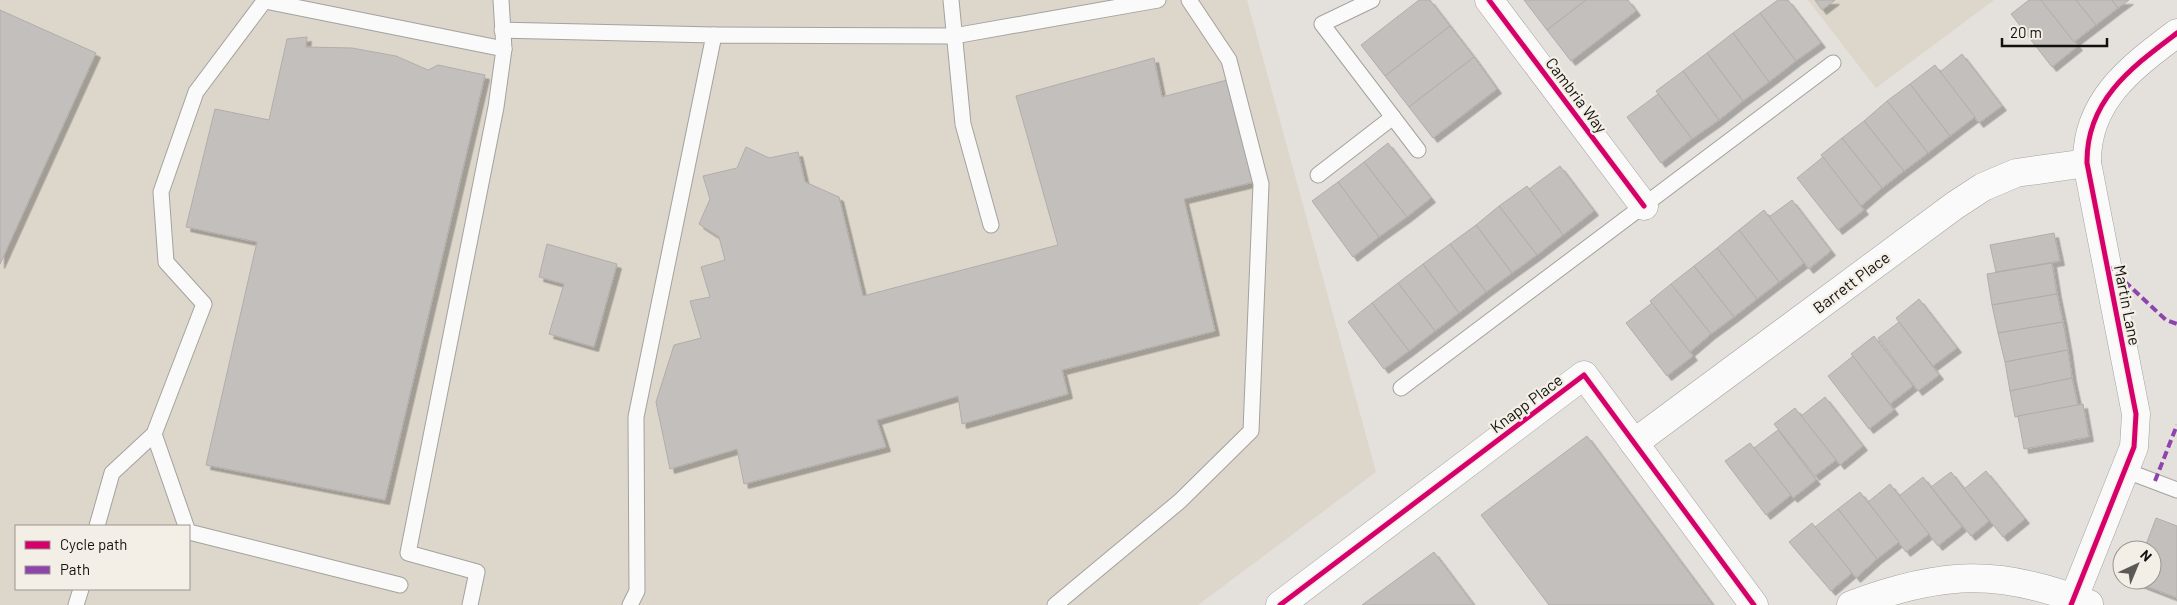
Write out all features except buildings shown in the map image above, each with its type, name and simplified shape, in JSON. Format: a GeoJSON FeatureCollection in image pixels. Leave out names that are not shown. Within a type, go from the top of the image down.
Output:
{"type":"FeatureCollection","features":[{"type":"Feature","properties":{"kind":"street","name":"Cambria Way"},"geometry":{"type":"LineString","coordinates":[[1490,0],[1644,206]]}},
{"type":"Feature","properties":{"kind":"street","name":"Martin Lane"},"geometry":{"type":"LineString","coordinates":[[2078,603],[2124,470],[2134,447],[2136,414],[2086,151],[2090,132],[2101,106],[2118,82],[2134,66],[2177,33]]}},
{"type":"Feature","properties":{"kind":"street","name":"Barrett Place"},"geometry":{"type":"LineString","coordinates":[[1634,443],[1954,206],[1983,187],[2016,173],[2087,163]]}},
{"type":"Feature","properties":{"kind":"street","name":"Knapp Place"},"geometry":{"type":"LineString","coordinates":[[1280,605],[1584,375],[1754,605]]}},
{"type":"Feature","properties":{"kind":"street"},"geometry":{"type":"LineString","coordinates":[[1851,605],[1902,588],[1934,580],[1958,578],[1993,578],[2029,584],[2078,603]]}},
{"type":"Feature","properties":{"kind":"lane"},"geometry":{"type":"LineString","coordinates":[[97,525],[112,473],[154,434],[204,304],[166,262],[161,192],[196,92],[265,0],[504,49]]}},
{"type":"Feature","properties":{"kind":"lane"},"geometry":{"type":"LineString","coordinates":[[470,605],[477,572],[408,553],[496,107],[504,49],[501,0]]}},
{"type":"Feature","properties":{"kind":"lane"},"geometry":{"type":"LineString","coordinates":[[951,0],[963,124],[991,225]]}},
{"type":"Feature","properties":{"kind":"lane"},"geometry":{"type":"LineString","coordinates":[[502,30],[714,35],[954,36],[1158,0]]}},
{"type":"Feature","properties":{"kind":"lane"},"geometry":{"type":"LineString","coordinates":[[1055,605],[1180,501],[1252,431],[1261,184],[1229,60],[1189,0]]}},
{"type":"Feature","properties":{"kind":"lane"},"geometry":{"type":"LineString","coordinates":[[1372,0],[1322,24],[1418,150]]}},
{"type":"Feature","properties":{"kind":"lane"},"geometry":{"type":"LineString","coordinates":[[630,605],[637,591],[636,417],[714,35]]}},
{"type":"Feature","properties":{"kind":"lane"},"geometry":{"type":"LineString","coordinates":[[1402,388],[1832,63]]}},
{"type":"Feature","properties":{"kind":"lane"},"geometry":{"type":"LineString","coordinates":[[1318,175],[1393,117]]}},
{"type":"Feature","properties":{"kind":"lane"},"geometry":{"type":"LineString","coordinates":[[154,434],[186,525]]}},
{"type":"Feature","properties":{"kind":"lane"},"geometry":{"type":"LineString","coordinates":[[2124,470],[2177,490]]}},
{"type":"Feature","properties":{"kind":"lane"},"geometry":{"type":"LineString","coordinates":[[190,532],[400,585]]}},
{"type":"Feature","properties":{"kind":"lane"},"geometry":{"type":"LineString","coordinates":[[76,605],[81,590]]}},
{"type":"Feature","properties":{"kind":"shaded area"},"geometry":{"type":"Polygon","coordinates":[[[0,0],[1247,0],[1376,472],[1198,605],[0,605],[0,0]]]}},
{"type":"Feature","properties":{"kind":"shaded area"},"geometry":{"type":"Polygon","coordinates":[[[1808,0],[1994,0],[1876,88],[1808,0]]]}},
{"type":"Feature","properties":{"kind":"marked path"},"geometry":{"type":"LineString","coordinates":[[2107,265],[2166,320],[2177,324]]}},
{"type":"Feature","properties":{"kind":"marked path"},"geometry":{"type":"LineString","coordinates":[[2155,481],[2177,425]]}},
{"type":"Feature","properties":{"kind":"cycle path"},"geometry":{"type":"LineString","coordinates":[[1489,0],[1644,206]]}},
{"type":"Feature","properties":{"kind":"cycle path"},"geometry":{"type":"LineString","coordinates":[[2071,605],[2134,447],[2136,414],[2087,163],[2089,141],[2094,121],[2103,103],[2115,87],[2128,72],[2177,33]]}},
{"type":"Feature","properties":{"kind":"cycle path"},"geometry":{"type":"LineString","coordinates":[[1280,605],[1584,375],[1754,605]]}}]}
